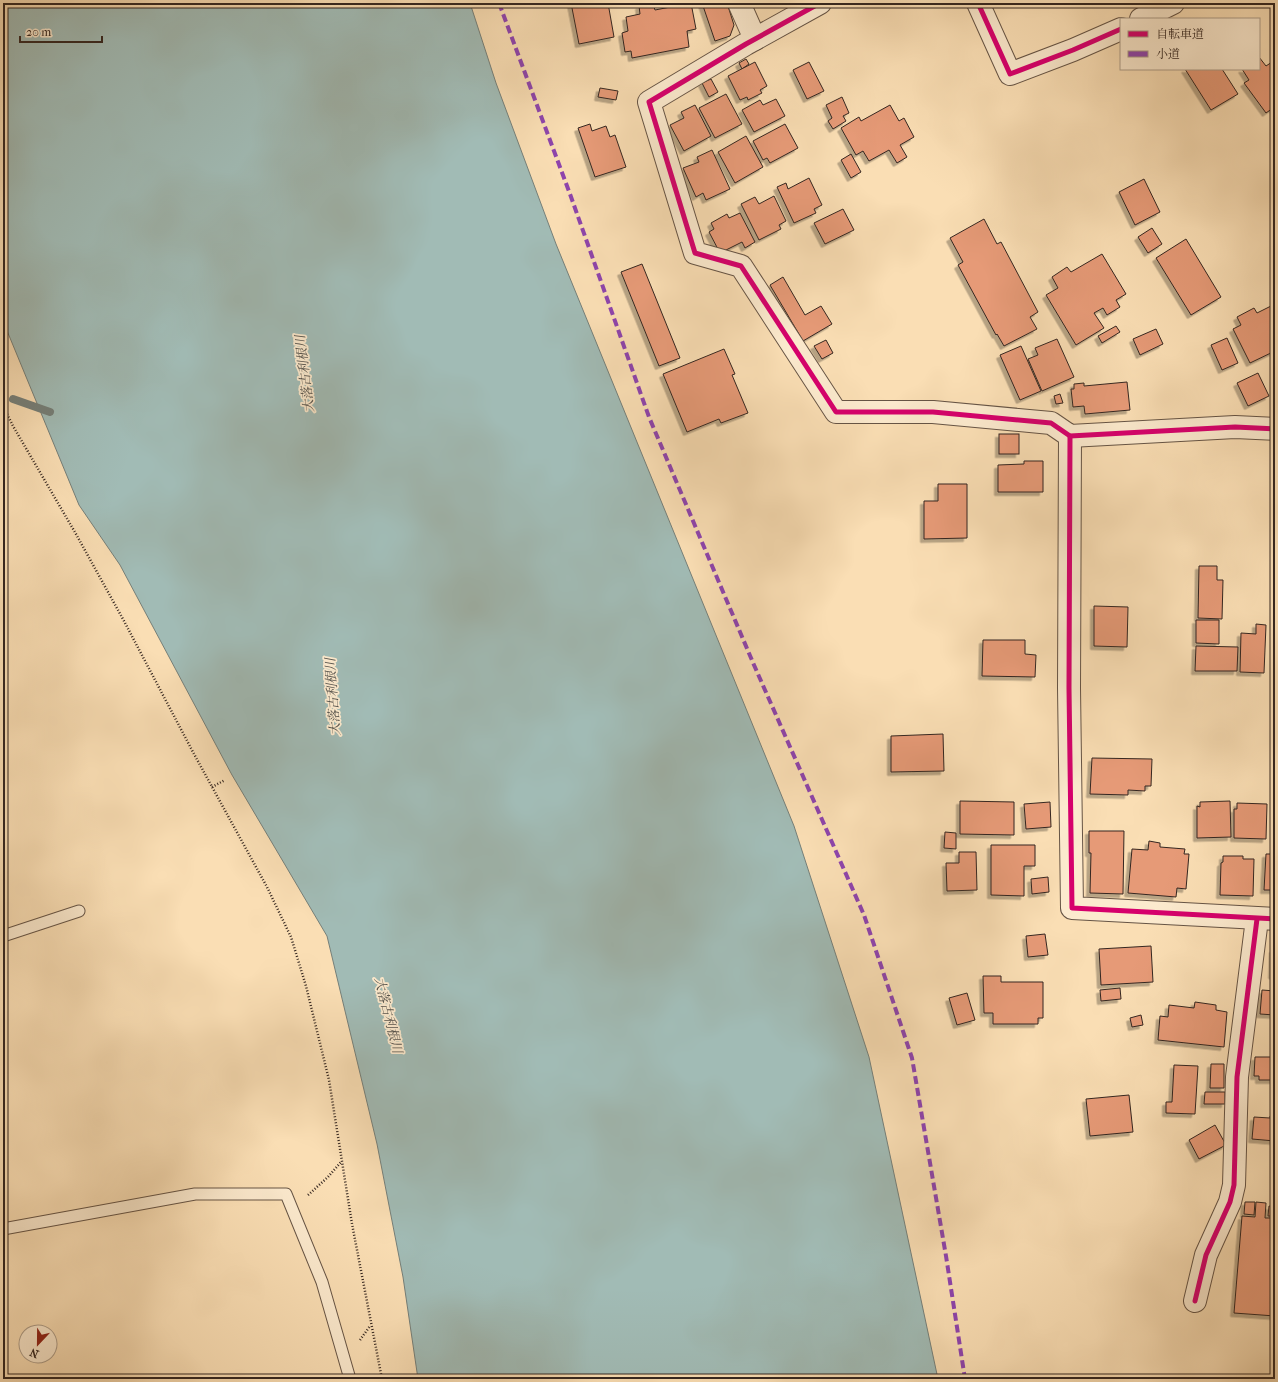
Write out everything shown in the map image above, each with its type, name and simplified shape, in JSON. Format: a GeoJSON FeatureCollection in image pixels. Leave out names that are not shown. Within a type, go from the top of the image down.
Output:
{"type":"FeatureCollection","features":[{"type":"Feature","properties":{"kind":"street"},"geometry":{"type":"LineString","coordinates":[[739,3],[754,39]]}},
{"type":"Feature","properties":{"kind":"street"},"geometry":{"type":"LineString","coordinates":[[820,3],[754,39],[649,102],[695,253],[741,266],[836,412],[933,412],[1051,423],[1070,436],[1235,427],[1275,429]]}},
{"type":"Feature","properties":{"kind":"street"},"geometry":{"type":"LineString","coordinates":[[978,3],[1010,74],[1073,50],[1120,29]]}},
{"type":"Feature","properties":{"kind":"street"},"geometry":{"type":"LineString","coordinates":[[1143,18],[1173,3]]}},
{"type":"Feature","properties":{"kind":"street"},"geometry":{"type":"LineString","coordinates":[[1070,436],[1068,688],[1072,908],[1266,919],[1237,1076],[1234,1185],[1230,1202],[1206,1255],[1195,1301]]}},
{"type":"Feature","properties":{"kind":"lane"},"geometry":{"type":"LineString","coordinates":[[3,936],[79,911]]}},
{"type":"Feature","properties":{"kind":"lane"},"geometry":{"type":"LineString","coordinates":[[3,1229],[195,1194],[286,1194],[322,1282],[350,1379]]}},
{"type":"Feature","properties":{"kind":"path"},"geometry":{"type":"LineString","coordinates":[[3,406],[13,426],[76,534],[267,887],[291,937],[306,986],[329,1080],[353,1232],[382,1379]]}},
{"type":"Feature","properties":{"kind":"path"},"geometry":{"type":"LineString","coordinates":[[212,787],[225,780]]}},
{"type":"Feature","properties":{"kind":"path"},"geometry":{"type":"LineString","coordinates":[[290,1205],[306,1196],[316,1188],[342,1162]]}},
{"type":"Feature","properties":{"kind":"water","name":"大落古利根川"},"geometry":{"type":"Polygon","coordinates":[[[3,3],[470,3],[496,83],[556,244],[794,826],[869,1057],[938,1379],[418,1379],[403,1277],[377,1144],[327,936],[232,775],[120,565],[79,505],[3,321],[3,3]]]}},
{"type":"Feature","properties":{"kind":"building"},"geometry":{"type":"Polygon","coordinates":[[[571,3],[608,3],[614,37],[579,44],[571,3]]]}},
{"type":"Feature","properties":{"kind":"building"},"geometry":{"type":"Polygon","coordinates":[[[691,3],[696,29],[687,31],[689,47],[632,58],[631,51],[625,52],[622,33],[628,31],[626,17],[640,14],[639,6],[653,4],[655,10],[691,3]]]}},
{"type":"Feature","properties":{"kind":"building"},"geometry":{"type":"Polygon","coordinates":[[[702,3],[727,3],[734,25],[730,36],[715,41],[702,3]]]}},
{"type":"Feature","properties":{"kind":"building"},"geometry":{"type":"Polygon","coordinates":[[[1260,58],[1266,66],[1275,60],[1275,111],[1273,108],[1266,113],[1244,83],[1249,80],[1243,70],[1260,70],[1260,58]]]}},
{"type":"Feature","properties":{"kind":"building"},"geometry":{"type":"Polygon","coordinates":[[[746,59],[749,64],[742,69],[739,63],[746,59]]]}},
{"type":"Feature","properties":{"kind":"building"},"geometry":{"type":"Polygon","coordinates":[[[755,62],[767,86],[760,90],[762,93],[748,100],[747,97],[740,100],[728,76],[755,62]]]}},
{"type":"Feature","properties":{"kind":"building"},"geometry":{"type":"Polygon","coordinates":[[[809,62],[824,91],[807,99],[793,70],[809,62]]]}},
{"type":"Feature","properties":{"kind":"building"},"geometry":{"type":"Polygon","coordinates":[[[1186,70],[1223,70],[1238,94],[1211,110],[1186,70]]]}},
{"type":"Feature","properties":{"kind":"building"},"geometry":{"type":"Polygon","coordinates":[[[711,79],[718,92],[709,97],[702,83],[711,79]]]}},
{"type":"Feature","properties":{"kind":"building"},"geometry":{"type":"Polygon","coordinates":[[[600,88],[618,91],[616,100],[598,97],[600,88]]]}},
{"type":"Feature","properties":{"kind":"building"},"geometry":{"type":"Polygon","coordinates":[[[726,94],[742,124],[715,138],[699,108],[726,94]]]}},
{"type":"Feature","properties":{"kind":"building"},"geometry":{"type":"Polygon","coordinates":[[[842,97],[849,113],[843,116],[846,121],[833,129],[828,121],[832,118],[826,105],[842,97]]]}},
{"type":"Feature","properties":{"kind":"building"},"geometry":{"type":"Polygon","coordinates":[[[776,99],[785,116],[754,132],[742,110],[760,100],[763,105],[776,99]]]}},
{"type":"Feature","properties":{"kind":"building"},"geometry":{"type":"Polygon","coordinates":[[[695,105],[711,136],[684,151],[670,125],[684,118],[681,112],[695,105]]]}},
{"type":"Feature","properties":{"kind":"building"},"geometry":{"type":"Polygon","coordinates":[[[890,105],[899,121],[904,118],[914,137],[900,145],[907,157],[897,163],[889,150],[869,161],[863,151],[856,155],[841,128],[859,117],[861,121],[890,105]]]}},
{"type":"Feature","properties":{"kind":"building"},"geometry":{"type":"Polygon","coordinates":[[[590,124],[592,131],[606,126],[610,137],[615,135],[626,167],[595,177],[578,128],[590,124]]]}},
{"type":"Feature","properties":{"kind":"building"},"geometry":{"type":"Polygon","coordinates":[[[785,124],[798,148],[770,163],[767,158],[763,160],[753,141],[785,124]]]}},
{"type":"Feature","properties":{"kind":"building"},"geometry":{"type":"Polygon","coordinates":[[[746,136],[763,167],[735,183],[718,152],[746,136]]]}},
{"type":"Feature","properties":{"kind":"building"},"geometry":{"type":"Polygon","coordinates":[[[712,150],[730,189],[706,200],[703,193],[696,197],[683,168],[699,162],[697,157],[712,150]]]}},
{"type":"Feature","properties":{"kind":"building"},"geometry":{"type":"Polygon","coordinates":[[[851,154],[861,172],[851,178],[841,160],[851,154]]]}},
{"type":"Feature","properties":{"kind":"building"},"geometry":{"type":"Polygon","coordinates":[[[809,178],[822,205],[814,209],[816,213],[794,223],[777,187],[786,183],[788,189],[809,178]]]}},
{"type":"Feature","properties":{"kind":"building"},"geometry":{"type":"Polygon","coordinates":[[[1144,179],[1160,212],[1135,225],[1119,192],[1144,179]]]}},
{"type":"Feature","properties":{"kind":"building"},"geometry":{"type":"Polygon","coordinates":[[[774,196],[786,221],[779,225],[781,229],[759,240],[741,204],[755,197],[759,204],[774,196]]]}},
{"type":"Feature","properties":{"kind":"building"},"geometry":{"type":"Polygon","coordinates":[[[843,209],[854,230],[825,244],[814,223],[843,209]]]}},
{"type":"Feature","properties":{"kind":"building"},"geometry":{"type":"Polygon","coordinates":[[[740,213],[755,242],[745,248],[742,242],[720,253],[709,232],[714,229],[711,223],[727,214],[729,218],[740,213]]]}},
{"type":"Feature","properties":{"kind":"building"},"geometry":{"type":"Polygon","coordinates":[[[984,219],[997,244],[1001,242],[1038,312],[1030,317],[1037,329],[1004,346],[997,334],[996,335],[958,265],[963,262],[950,238],[984,219]]]}},
{"type":"Feature","properties":{"kind":"building"},"geometry":{"type":"Polygon","coordinates":[[[1152,228],[1162,244],[1148,253],[1138,237],[1152,228]]]}},
{"type":"Feature","properties":{"kind":"building"},"geometry":{"type":"Polygon","coordinates":[[[1186,239],[1221,297],[1191,315],[1156,258],[1186,239]]]}},
{"type":"Feature","properties":{"kind":"building"},"geometry":{"type":"Polygon","coordinates":[[[1102,254],[1126,294],[1116,300],[1120,307],[1107,315],[1103,308],[1094,313],[1104,328],[1076,345],[1046,295],[1058,288],[1052,277],[1067,267],[1071,272],[1102,254]]]}},
{"type":"Feature","properties":{"kind":"building"},"geometry":{"type":"Polygon","coordinates":[[[642,264],[680,358],[659,366],[621,272],[642,264]]]}},
{"type":"Feature","properties":{"kind":"building"},"geometry":{"type":"Polygon","coordinates":[[[783,277],[805,315],[821,306],[832,324],[803,341],[770,285],[783,277]]]}},
{"type":"Feature","properties":{"kind":"building"},"geometry":{"type":"Polygon","coordinates":[[[1275,304],[1275,351],[1250,363],[1233,329],[1241,325],[1237,317],[1254,308],[1257,313],[1275,304]]]}},
{"type":"Feature","properties":{"kind":"building"},"geometry":{"type":"Polygon","coordinates":[[[1116,326],[1120,332],[1102,343],[1098,336],[1116,326]]]}},
{"type":"Feature","properties":{"kind":"building"},"geometry":{"type":"Polygon","coordinates":[[[1156,329],[1163,344],[1140,355],[1133,339],[1156,329]]]}},
{"type":"Feature","properties":{"kind":"building"},"geometry":{"type":"Polygon","coordinates":[[[1227,338],[1238,363],[1222,370],[1211,345],[1227,338]]]}},
{"type":"Feature","properties":{"kind":"building"},"geometry":{"type":"Polygon","coordinates":[[[1057,339],[1074,377],[1042,391],[1028,359],[1038,355],[1035,348],[1057,339]]]}},
{"type":"Feature","properties":{"kind":"building"},"geometry":{"type":"Polygon","coordinates":[[[826,340],[833,353],[822,359],[814,346],[826,340]]]}},
{"type":"Feature","properties":{"kind":"building"},"geometry":{"type":"Polygon","coordinates":[[[1021,346],[1041,391],[1020,400],[1000,355],[1021,346]]]}},
{"type":"Feature","properties":{"kind":"building"},"geometry":{"type":"Polygon","coordinates":[[[724,349],[735,374],[732,375],[748,413],[721,423],[719,419],[687,432],[663,374],[724,349]]]}},
{"type":"Feature","properties":{"kind":"building"},"geometry":{"type":"Polygon","coordinates":[[[1258,373],[1269,396],[1248,406],[1237,383],[1258,373]]]}},
{"type":"Feature","properties":{"kind":"building"},"geometry":{"type":"Polygon","coordinates":[[[1127,382],[1130,410],[1085,414],[1084,406],[1073,407],[1071,389],[1074,389],[1074,384],[1084,383],[1084,386],[1127,382]]]}},
{"type":"Feature","properties":{"kind":"building"},"geometry":{"type":"Polygon","coordinates":[[[1060,394],[1063,403],[1056,404],[1054,396],[1060,394]]]}},
{"type":"Feature","properties":{"kind":"building"},"geometry":{"type":"Polygon","coordinates":[[[999,434],[1019,434],[1019,454],[999,454],[999,434]]]}},
{"type":"Feature","properties":{"kind":"building"},"geometry":{"type":"Polygon","coordinates":[[[1024,461],[1043,461],[1043,492],[998,492],[998,465],[1024,464],[1024,461]]]}},
{"type":"Feature","properties":{"kind":"building"},"geometry":{"type":"Polygon","coordinates":[[[938,484],[967,484],[967,538],[924,539],[924,501],[938,501],[938,484]]]}},
{"type":"Feature","properties":{"kind":"building"},"geometry":{"type":"Polygon","coordinates":[[[1199,566],[1217,566],[1217,580],[1223,580],[1222,619],[1198,618],[1199,566]]]}},
{"type":"Feature","properties":{"kind":"building"},"geometry":{"type":"Polygon","coordinates":[[[1094,606],[1128,607],[1127,647],[1094,646],[1094,606]]]}},
{"type":"Feature","properties":{"kind":"building"},"geometry":{"type":"Polygon","coordinates":[[[1196,620],[1219,620],[1219,644],[1196,643],[1196,620]]]}},
{"type":"Feature","properties":{"kind":"building"},"geometry":{"type":"Polygon","coordinates":[[[1256,624],[1266,625],[1264,673],[1240,672],[1241,633],[1256,634],[1256,624]]]}},
{"type":"Feature","properties":{"kind":"building"},"geometry":{"type":"Polygon","coordinates":[[[983,640],[1025,640],[1025,654],[1036,655],[1035,677],[982,676],[983,640]]]}},
{"type":"Feature","properties":{"kind":"building"},"geometry":{"type":"Polygon","coordinates":[[[1196,646],[1238,647],[1237,671],[1195,671],[1196,646]]]}},
{"type":"Feature","properties":{"kind":"building"},"geometry":{"type":"Polygon","coordinates":[[[943,734],[944,771],[891,772],[891,736],[943,734]]]}},
{"type":"Feature","properties":{"kind":"building"},"geometry":{"type":"Polygon","coordinates":[[[1092,758],[1152,759],[1151,786],[1145,786],[1145,791],[1128,790],[1128,795],[1090,794],[1092,758]]]}},
{"type":"Feature","properties":{"kind":"building"},"geometry":{"type":"Polygon","coordinates":[[[960,801],[1014,802],[1014,835],[960,834],[960,801]]]}},
{"type":"Feature","properties":{"kind":"building"},"geometry":{"type":"Polygon","coordinates":[[[1230,801],[1231,837],[1197,838],[1197,806],[1200,807],[1200,802],[1230,801]]]}},
{"type":"Feature","properties":{"kind":"building"},"geometry":{"type":"Polygon","coordinates":[[[1050,802],[1051,827],[1026,829],[1024,804],[1050,802]]]}},
{"type":"Feature","properties":{"kind":"building"},"geometry":{"type":"Polygon","coordinates":[[[1237,803],[1267,804],[1266,839],[1234,838],[1234,809],[1237,809],[1237,803]]]}},
{"type":"Feature","properties":{"kind":"building"},"geometry":{"type":"Polygon","coordinates":[[[1089,831],[1124,831],[1123,894],[1090,893],[1091,853],[1089,853],[1089,831]]]}},
{"type":"Feature","properties":{"kind":"building"},"geometry":{"type":"Polygon","coordinates":[[[945,832],[956,833],[956,849],[944,848],[945,832]]]}},
{"type":"Feature","properties":{"kind":"building"},"geometry":{"type":"Polygon","coordinates":[[[1149,841],[1160,843],[1160,847],[1185,849],[1184,854],[1189,854],[1186,889],[1177,888],[1176,897],[1128,893],[1132,849],[1148,850],[1149,841]]]}},
{"type":"Feature","properties":{"kind":"building"},"geometry":{"type":"Polygon","coordinates":[[[991,845],[1035,845],[1035,866],[1024,866],[1024,896],[991,895],[991,845]]]}},
{"type":"Feature","properties":{"kind":"building"},"geometry":{"type":"Polygon","coordinates":[[[959,852],[976,852],[977,890],[947,891],[946,863],[959,863],[959,852]]]}},
{"type":"Feature","properties":{"kind":"building"},"geometry":{"type":"Polygon","coordinates":[[[1266,854],[1275,854],[1275,890],[1264,890],[1266,854]]]}},
{"type":"Feature","properties":{"kind":"building"},"geometry":{"type":"Polygon","coordinates":[[[1223,856],[1243,856],[1243,859],[1254,859],[1253,896],[1220,895],[1221,863],[1223,862],[1223,856]]]}},
{"type":"Feature","properties":{"kind":"building"},"geometry":{"type":"Polygon","coordinates":[[[1048,877],[1049,892],[1032,894],[1031,879],[1048,877]]]}},
{"type":"Feature","properties":{"kind":"building"},"geometry":{"type":"Polygon","coordinates":[[[1045,934],[1048,955],[1028,957],[1026,936],[1045,934]]]}},
{"type":"Feature","properties":{"kind":"building"},"geometry":{"type":"Polygon","coordinates":[[[1151,946],[1153,982],[1101,985],[1099,949],[1151,946]]]}},
{"type":"Feature","properties":{"kind":"building"},"geometry":{"type":"Polygon","coordinates":[[[1273,949],[1275,949],[1275,976],[1272,975],[1273,949]]]}},
{"type":"Feature","properties":{"kind":"building"},"geometry":{"type":"Polygon","coordinates":[[[983,976],[1001,976],[1001,982],[1043,982],[1043,1018],[1038,1018],[1038,1024],[993,1024],[993,1013],[984,1013],[983,976]]]}},
{"type":"Feature","properties":{"kind":"building"},"geometry":{"type":"Polygon","coordinates":[[[1120,988],[1121,999],[1101,1001],[1100,990],[1120,988]]]}},
{"type":"Feature","properties":{"kind":"building"},"geometry":{"type":"Polygon","coordinates":[[[1262,990],[1275,991],[1275,1015],[1260,1014],[1262,990]]]}},
{"type":"Feature","properties":{"kind":"building"},"geometry":{"type":"Polygon","coordinates":[[[967,993],[975,1020],[957,1025],[949,998],[967,993]]]}},
{"type":"Feature","properties":{"kind":"building"},"geometry":{"type":"Polygon","coordinates":[[[1195,1002],[1216,1005],[1216,1010],[1227,1012],[1224,1047],[1158,1040],[1160,1016],[1168,1017],[1169,1005],[1194,1008],[1195,1002]]]}},
{"type":"Feature","properties":{"kind":"building"},"geometry":{"type":"Polygon","coordinates":[[[1141,1015],[1143,1025],[1132,1027],[1130,1018],[1141,1015]]]}},
{"type":"Feature","properties":{"kind":"building"},"geometry":{"type":"Polygon","coordinates":[[[1255,1057],[1275,1057],[1275,1080],[1259,1080],[1259,1076],[1254,1076],[1255,1057]]]}},
{"type":"Feature","properties":{"kind":"building"},"geometry":{"type":"Polygon","coordinates":[[[1211,1064],[1224,1064],[1224,1088],[1210,1088],[1211,1064]]]}},
{"type":"Feature","properties":{"kind":"building"},"geometry":{"type":"Polygon","coordinates":[[[1174,1065],[1198,1066],[1195,1114],[1166,1113],[1166,1102],[1172,1102],[1174,1065]]]}},
{"type":"Feature","properties":{"kind":"building"},"geometry":{"type":"Polygon","coordinates":[[[1205,1092],[1225,1092],[1225,1104],[1204,1104],[1205,1092]]]}},
{"type":"Feature","properties":{"kind":"building"},"geometry":{"type":"Polygon","coordinates":[[[1129,1095],[1133,1132],[1090,1136],[1086,1099],[1129,1095]]]}},
{"type":"Feature","properties":{"kind":"building"},"geometry":{"type":"Polygon","coordinates":[[[1270,1116],[1275,1116],[1275,1141],[1252,1139],[1254,1117],[1270,1118],[1270,1116]]]}},
{"type":"Feature","properties":{"kind":"building"},"geometry":{"type":"Polygon","coordinates":[[[1215,1125],[1226,1145],[1199,1159],[1189,1140],[1215,1125]]]}},
{"type":"Feature","properties":{"kind":"building"},"geometry":{"type":"Polygon","coordinates":[[[1245,1202],[1255,1202],[1254,1215],[1244,1214],[1245,1202]]]}},
{"type":"Feature","properties":{"kind":"building"},"geometry":{"type":"Polygon","coordinates":[[[1256,1202],[1266,1203],[1265,1218],[1275,1218],[1275,1316],[1234,1313],[1242,1216],[1255,1217],[1256,1202]]]}},
{"type":"Feature","properties":{"kind":"building"},"geometry":{"type":"Polygon","coordinates":[[[1269,1206],[1275,1207],[1275,1216],[1268,1216],[1269,1206]]]}},
{"type":"Feature","properties":{"kind":"waterway"},"geometry":{"type":"LineString","coordinates":[[13,399],[50,412]]}},
{"type":"Feature","properties":{"kind":"marked path"},"geometry":{"type":"LineString","coordinates":[[499,3],[570,194],[649,417],[754,665],[864,915],[912,1058],[946,1256],[965,1379]]}},
{"type":"Feature","properties":{"kind":"cycle path"},"geometry":{"type":"LineString","coordinates":[[820,3],[746,44],[649,102],[695,253],[741,266],[836,412],[933,412],[1051,423],[1070,436],[1235,427],[1275,429]]}},
{"type":"Feature","properties":{"kind":"cycle path"},"geometry":{"type":"LineString","coordinates":[[978,3],[1010,74],[1073,50],[1120,29]]}},
{"type":"Feature","properties":{"kind":"cycle path"},"geometry":{"type":"LineString","coordinates":[[1070,436],[1069,688],[1072,908],[1275,919]]}},
{"type":"Feature","properties":{"kind":"cycle path"},"geometry":{"type":"LineString","coordinates":[[1195,1301],[1206,1255],[1230,1202],[1234,1185],[1237,1077],[1257,919]]}}]}
